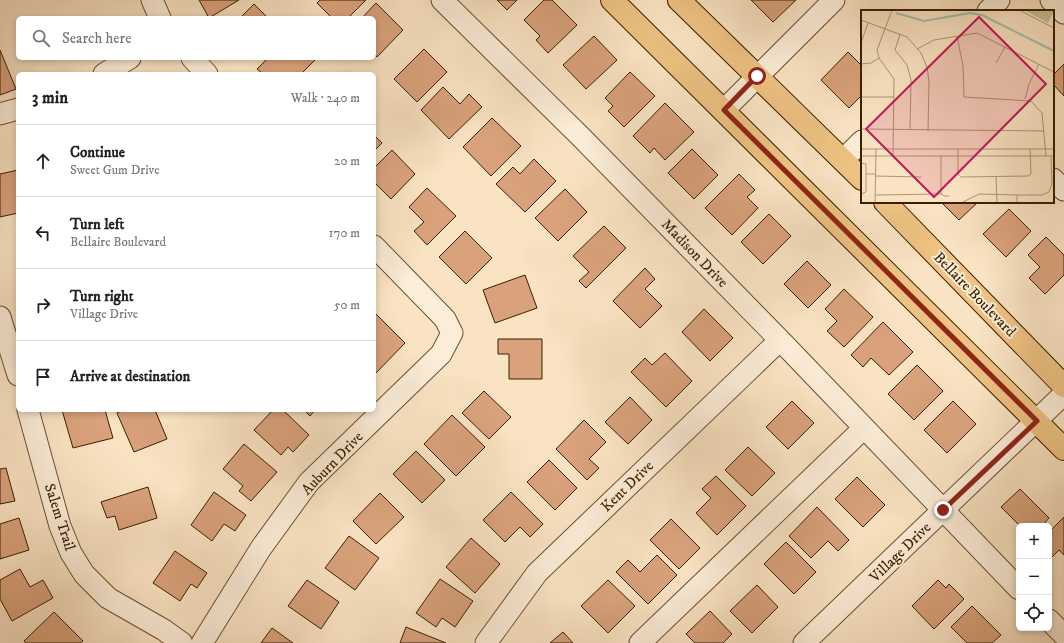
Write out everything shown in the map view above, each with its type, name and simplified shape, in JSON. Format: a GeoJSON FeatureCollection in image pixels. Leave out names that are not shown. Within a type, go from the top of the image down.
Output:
{"type":"FeatureCollection","features":[{"type":"Feature","properties":{"kind":"main road"},"geometry":{"type":"LineString","coordinates":[[612,0],[1064,449]]}},
{"type":"Feature","properties":{"kind":"main road"},"geometry":{"type":"LineString","coordinates":[[679,0],[861,178]]}},
{"type":"Feature","properties":{"kind":"main road","name":"Bellaire Boulevard"},"geometry":{"type":"LineString","coordinates":[[886,203],[1064,386]]}},
{"type":"Feature","properties":{"kind":"street"},"geometry":{"type":"LineString","coordinates":[[152,0],[159,16]]}},
{"type":"Feature","properties":{"kind":"street","name":"Madison Drive"},"geometry":{"type":"LineString","coordinates":[[442,0],[580,136],[780,340],[1016,586]]}},
{"type":"Feature","properties":{"kind":"street"},"geometry":{"type":"LineString","coordinates":[[724,110],[834,0]]}},
{"type":"Feature","properties":{"kind":"street"},"geometry":{"type":"LineString","coordinates":[[989,10],[999,0]]}},
{"type":"Feature","properties":{"kind":"street"},"geometry":{"type":"LineString","coordinates":[[1051,0],[1064,13]]}},
{"type":"Feature","properties":{"kind":"street"},"geometry":{"type":"LineString","coordinates":[[107,72],[127,60]]}},
{"type":"Feature","properties":{"kind":"street"},"geometry":{"type":"LineString","coordinates":[[194,60],[205,72]]}},
{"type":"Feature","properties":{"kind":"street"},"geometry":{"type":"LineString","coordinates":[[0,114],[16,110]]}},
{"type":"Feature","properties":{"kind":"street"},"geometry":{"type":"LineString","coordinates":[[843,160],[861,142]]}},
{"type":"Feature","properties":{"kind":"street"},"geometry":{"type":"LineString","coordinates":[[1054,180],[1064,190]]}},
{"type":"Feature","properties":{"kind":"street","name":"Auburn Drive"},"geometry":{"type":"LineString","coordinates":[[202,643],[261,548],[309,482],[441,354],[452,333],[446,319],[376,248]]}},
{"type":"Feature","properties":{"kind":"street"},"geometry":{"type":"LineString","coordinates":[[0,317],[16,368]]}},
{"type":"Feature","properties":{"kind":"street","name":"Kent Drive"},"geometry":{"type":"LineString","coordinates":[[486,643],[537,572],[780,340]]}},
{"type":"Feature","properties":{"kind":"street","name":"Village Drive"},"geometry":{"type":"LineString","coordinates":[[804,643],[1064,394]]}},
{"type":"Feature","properties":{"kind":"street","name":"Salem Trail"},"geometry":{"type":"LineString","coordinates":[[29,412],[60,526],[71,553],[84,574],[108,598],[164,630],[182,643]]}},
{"type":"Feature","properties":{"kind":"street"},"geometry":{"type":"LineString","coordinates":[[640,643],[864,428]]}},
{"type":"Feature","properties":{"kind":"street"},"geometry":{"type":"LineString","coordinates":[[1052,623],[1064,635]]}},
{"type":"Feature","properties":{"kind":"building"},"geometry":{"type":"Polygon","coordinates":[[[199,0],[239,0],[212,16],[208,16],[199,0]]]}},
{"type":"Feature","properties":{"kind":"building"},"geometry":{"type":"Polygon","coordinates":[[[320,0],[366,0],[350,16],[330,16],[317,3],[320,0]]]}},
{"type":"Feature","properties":{"kind":"building"},"geometry":{"type":"Polygon","coordinates":[[[497,0],[517,0],[507,10],[497,0]]]}},
{"type":"Feature","properties":{"kind":"building"},"geometry":{"type":"Polygon","coordinates":[[[544,0],[552,0],[577,25],[548,53],[536,40],[540,36],[524,20],[544,0]]]}},
{"type":"Feature","properties":{"kind":"building"},"geometry":{"type":"Polygon","coordinates":[[[751,0],[796,0],[773,22],[751,0]]]}},
{"type":"Feature","properties":{"kind":"building"},"geometry":{"type":"Polygon","coordinates":[[[376,3],[403,30],[377,57],[376,16],[364,16],[376,3]]]}},
{"type":"Feature","properties":{"kind":"building"},"geometry":{"type":"Polygon","coordinates":[[[254,4],[266,16],[242,16],[254,4]]]}},
{"type":"Feature","properties":{"kind":"building"},"geometry":{"type":"Polygon","coordinates":[[[594,36],[617,60],[586,89],[563,65],[594,36]]]}},
{"type":"Feature","properties":{"kind":"building"},"geometry":{"type":"Polygon","coordinates":[[[424,49],[447,72],[417,102],[394,79],[424,49]]]}},
{"type":"Feature","properties":{"kind":"building"},"geometry":{"type":"Polygon","coordinates":[[[0,50],[16,89],[0,95],[0,50]]]}},
{"type":"Feature","properties":{"kind":"building"},"geometry":{"type":"Polygon","coordinates":[[[848,52],[861,65],[861,96],[849,108],[821,80],[848,52]]]}},
{"type":"Feature","properties":{"kind":"building"},"geometry":{"type":"Polygon","coordinates":[[[266,60],[315,60],[303,72],[261,72],[257,69],[266,60]]]}},
{"type":"Feature","properties":{"kind":"building"},"geometry":{"type":"Polygon","coordinates":[[[1064,64],[1064,96],[1054,85],[1054,74],[1064,64]]]}},
{"type":"Feature","properties":{"kind":"building"},"geometry":{"type":"Polygon","coordinates":[[[630,72],[655,96],[624,127],[608,111],[613,106],[605,98],[630,72]]]}},
{"type":"Feature","properties":{"kind":"building"},"geometry":{"type":"Polygon","coordinates":[[[443,87],[460,104],[469,94],[482,107],[449,139],[421,110],[443,87]]]}},
{"type":"Feature","properties":{"kind":"building"},"geometry":{"type":"Polygon","coordinates":[[[665,103],[694,132],[665,160],[654,148],[650,153],[633,136],[665,103]]]}},
{"type":"Feature","properties":{"kind":"building"},"geometry":{"type":"Polygon","coordinates":[[[492,118],[521,146],[491,176],[463,147],[492,118]]]}},
{"type":"Feature","properties":{"kind":"building"},"geometry":{"type":"Polygon","coordinates":[[[376,137],[382,143],[376,149],[376,137]]]}},
{"type":"Feature","properties":{"kind":"building"},"geometry":{"type":"Polygon","coordinates":[[[692,149],[718,175],[694,199],[668,173],[692,149]]]}},
{"type":"Feature","properties":{"kind":"building"},"geometry":{"type":"Polygon","coordinates":[[[392,150],[415,174],[391,199],[376,184],[376,166],[392,150]]]}},
{"type":"Feature","properties":{"kind":"building"},"geometry":{"type":"Polygon","coordinates":[[[534,159],[556,181],[525,212],[496,184],[513,167],[520,174],[534,159]]]}},
{"type":"Feature","properties":{"kind":"building"},"geometry":{"type":"Polygon","coordinates":[[[16,170],[16,213],[0,217],[0,174],[16,170]]]}},
{"type":"Feature","properties":{"kind":"building"},"geometry":{"type":"Polygon","coordinates":[[[739,174],[755,190],[747,197],[758,208],[732,235],[705,208],[739,174]]]}},
{"type":"Feature","properties":{"kind":"building"},"geometry":{"type":"Polygon","coordinates":[[[427,188],[456,216],[427,245],[414,231],[424,222],[409,207],[427,188]]]}},
{"type":"Feature","properties":{"kind":"building"},"geometry":{"type":"Polygon","coordinates":[[[565,189],[587,212],[558,241],[535,218],[565,189]]]}},
{"type":"Feature","properties":{"kind":"building"},"geometry":{"type":"Polygon","coordinates":[[[942,203],[977,203],[959,220],[942,203]]]}},
{"type":"Feature","properties":{"kind":"building"},"geometry":{"type":"Polygon","coordinates":[[[1009,209],[1031,231],[1006,257],[983,234],[1009,209]]]}},
{"type":"Feature","properties":{"kind":"building"},"geometry":{"type":"Polygon","coordinates":[[[769,214],[791,236],[763,264],[741,242],[769,214]]]}},
{"type":"Feature","properties":{"kind":"building"},"geometry":{"type":"Polygon","coordinates":[[[604,226],[626,248],[586,288],[579,281],[589,272],[573,256],[604,226]]]}},
{"type":"Feature","properties":{"kind":"building"},"geometry":{"type":"Polygon","coordinates":[[[465,231],[492,258],[466,284],[439,257],[465,231]]]}},
{"type":"Feature","properties":{"kind":"building"},"geometry":{"type":"Polygon","coordinates":[[[1046,237],[1064,255],[1064,275],[1045,294],[1029,278],[1040,267],[1028,255],[1046,237]]]}},
{"type":"Feature","properties":{"kind":"building"},"geometry":{"type":"Polygon","coordinates":[[[807,261],[831,285],[808,308],[784,284],[807,261]]]}},
{"type":"Feature","properties":{"kind":"building"},"geometry":{"type":"Polygon","coordinates":[[[645,268],[655,279],[645,289],[662,306],[640,328],[613,301],[645,268]]]}},
{"type":"Feature","properties":{"kind":"building"},"geometry":{"type":"Polygon","coordinates":[[[525,275],[537,308],[495,323],[483,290],[525,275]]]}},
{"type":"Feature","properties":{"kind":"building"},"geometry":{"type":"Polygon","coordinates":[[[844,289],[873,317],[844,347],[827,331],[837,321],[825,309],[844,289]]]}},
{"type":"Feature","properties":{"kind":"building"},"geometry":{"type":"Polygon","coordinates":[[[704,309],[733,338],[710,361],[682,332],[704,309]]]}},
{"type":"Feature","properties":{"kind":"building"},"geometry":{"type":"Polygon","coordinates":[[[376,314],[405,343],[376,373],[376,314]]]}},
{"type":"Feature","properties":{"kind":"building"},"geometry":{"type":"Polygon","coordinates":[[[883,322],[913,352],[889,375],[871,358],[863,367],[851,355],[883,322]]]}},
{"type":"Feature","properties":{"kind":"building"},"geometry":{"type":"Polygon","coordinates":[[[498,339],[542,339],[542,379],[509,379],[509,354],[498,354],[498,339]]]}},
{"type":"Feature","properties":{"kind":"building"},"geometry":{"type":"Polygon","coordinates":[[[665,353],[692,381],[666,407],[631,372],[645,358],[652,365],[665,353]]]}},
{"type":"Feature","properties":{"kind":"building"},"geometry":{"type":"Polygon","coordinates":[[[917,365],[943,391],[914,420],[888,394],[917,365]]]}},
{"type":"Feature","properties":{"kind":"building"},"geometry":{"type":"Polygon","coordinates":[[[484,391],[511,417],[489,439],[462,413],[484,391]]]}},
{"type":"Feature","properties":{"kind":"building"},"geometry":{"type":"Polygon","coordinates":[[[630,397],[652,420],[628,444],[605,422],[630,397]]]}},
{"type":"Feature","properties":{"kind":"building"},"geometry":{"type":"Polygon","coordinates":[[[792,401],[814,423],[788,449],[766,427],[792,401]]]}},
{"type":"Feature","properties":{"kind":"building"},"geometry":{"type":"Polygon","coordinates":[[[953,401],[976,424],[947,453],[924,430],[953,401]]]}},
{"type":"Feature","properties":{"kind":"building"},"geometry":{"type":"Polygon","coordinates":[[[63,412],[106,412],[113,438],[73,448],[63,412]]]}},
{"type":"Feature","properties":{"kind":"building"},"geometry":{"type":"Polygon","coordinates":[[[156,412],[167,439],[134,452],[117,413],[156,412]]]}},
{"type":"Feature","properties":{"kind":"building"},"geometry":{"type":"Polygon","coordinates":[[[271,412],[285,412],[309,435],[293,452],[288,447],[281,455],[254,430],[271,412]]]}},
{"type":"Feature","properties":{"kind":"building"},"geometry":{"type":"Polygon","coordinates":[[[306,412],[313,412],[310,416],[306,412]]]}},
{"type":"Feature","properties":{"kind":"building"},"geometry":{"type":"Polygon","coordinates":[[[452,415],[485,447],[456,476],[424,444],[452,415]]]}},
{"type":"Feature","properties":{"kind":"building"},"geometry":{"type":"Polygon","coordinates":[[[584,420],[606,442],[589,459],[599,468],[587,480],[556,449],[584,420]]]}},
{"type":"Feature","properties":{"kind":"building"},"geometry":{"type":"Polygon","coordinates":[[[244,444],[277,472],[251,501],[239,491],[243,486],[223,469],[244,444]]]}},
{"type":"Feature","properties":{"kind":"building"},"geometry":{"type":"Polygon","coordinates":[[[748,447],[775,473],[752,496],[725,470],[748,447]]]}},
{"type":"Feature","properties":{"kind":"building"},"geometry":{"type":"Polygon","coordinates":[[[416,451],[445,480],[422,503],[393,474],[416,451]]]}},
{"type":"Feature","properties":{"kind":"building"},"geometry":{"type":"Polygon","coordinates":[[[549,460],[577,488],[555,510],[527,482],[549,460]]]}},
{"type":"Feature","properties":{"kind":"building"},"geometry":{"type":"Polygon","coordinates":[[[6,468],[15,501],[0,504],[0,469],[6,468]]]}},
{"type":"Feature","properties":{"kind":"building"},"geometry":{"type":"Polygon","coordinates":[[[716,476],[746,506],[717,535],[696,513],[711,498],[702,489],[716,476]]]}},
{"type":"Feature","properties":{"kind":"building"},"geometry":{"type":"Polygon","coordinates":[[[857,477],[885,505],[863,527],[835,499],[857,477]]]}},
{"type":"Feature","properties":{"kind":"building"},"geometry":{"type":"Polygon","coordinates":[[[148,487],[157,518],[119,530],[115,516],[107,518],[101,502],[148,487]]]}},
{"type":"Feature","properties":{"kind":"building"},"geometry":{"type":"Polygon","coordinates":[[[1020,489],[1049,518],[1045,523],[1017,523],[1001,507],[1020,489]]]}},
{"type":"Feature","properties":{"kind":"building"},"geometry":{"type":"Polygon","coordinates":[[[214,492],[246,515],[235,531],[224,524],[212,541],[191,525],[214,492]]]}},
{"type":"Feature","properties":{"kind":"building"},"geometry":{"type":"Polygon","coordinates":[[[511,492],[543,524],[530,537],[520,527],[505,542],[483,520],[511,492]]]}},
{"type":"Feature","properties":{"kind":"building"},"geometry":{"type":"Polygon","coordinates":[[[380,493],[404,517],[376,544],[353,521],[380,493]]]}},
{"type":"Feature","properties":{"kind":"building"},"geometry":{"type":"Polygon","coordinates":[[[817,507],[849,540],[838,551],[828,541],[811,558],[789,536],[817,507]]]}},
{"type":"Feature","properties":{"kind":"building"},"geometry":{"type":"Polygon","coordinates":[[[1064,517],[1064,555],[1059,550],[1052,557],[1052,529],[1064,517]]]}},
{"type":"Feature","properties":{"kind":"building"},"geometry":{"type":"Polygon","coordinates":[[[19,518],[29,550],[0,559],[0,524],[19,518]]]}},
{"type":"Feature","properties":{"kind":"building"},"geometry":{"type":"Polygon","coordinates":[[[671,519],[700,548],[679,569],[650,540],[671,519]]]}},
{"type":"Feature","properties":{"kind":"building"},"geometry":{"type":"Polygon","coordinates":[[[349,536],[379,558],[355,590],[325,568],[349,536]]]}},
{"type":"Feature","properties":{"kind":"building"},"geometry":{"type":"Polygon","coordinates":[[[471,538],[500,564],[475,593],[446,567],[471,538]]]}},
{"type":"Feature","properties":{"kind":"building"},"geometry":{"type":"Polygon","coordinates":[[[786,542],[816,572],[794,594],[764,564],[786,542]]]}},
{"type":"Feature","properties":{"kind":"building"},"geometry":{"type":"Polygon","coordinates":[[[175,551],[207,573],[197,588],[191,584],[180,601],[153,583],[175,551]]]}},
{"type":"Feature","properties":{"kind":"building"},"geometry":{"type":"Polygon","coordinates":[[[657,555],[677,575],[648,604],[616,572],[628,560],[640,572],[657,555]]]}},
{"type":"Feature","properties":{"kind":"building"},"geometry":{"type":"Polygon","coordinates":[[[20,569],[30,587],[43,580],[53,598],[12,621],[0,599],[0,580],[20,569]]]}},
{"type":"Feature","properties":{"kind":"building"},"geometry":{"type":"Polygon","coordinates":[[[440,579],[473,601],[455,627],[442,618],[436,627],[416,613],[440,579]]]}},
{"type":"Feature","properties":{"kind":"building"},"geometry":{"type":"Polygon","coordinates":[[[307,580],[339,602],[321,629],[288,606],[307,580]]]}},
{"type":"Feature","properties":{"kind":"building"},"geometry":{"type":"Polygon","coordinates":[[[608,580],[635,606],[608,633],[581,606],[608,580]]]}},
{"type":"Feature","properties":{"kind":"building"},"geometry":{"type":"Polygon","coordinates":[[[938,580],[946,588],[949,584],[964,599],[934,629],[912,606],[938,580]]]}},
{"type":"Feature","properties":{"kind":"building"},"geometry":{"type":"Polygon","coordinates":[[[757,585],[778,607],[752,633],[730,611],[757,585]]]}},
{"type":"Feature","properties":{"kind":"building"},"geometry":{"type":"Polygon","coordinates":[[[972,606],[1001,635],[992,643],[967,643],[951,627],[972,606]]]}},
{"type":"Feature","properties":{"kind":"building"},"geometry":{"type":"Polygon","coordinates":[[[710,611],[732,634],[723,643],[695,643],[686,634],[710,611]]]}},
{"type":"Feature","properties":{"kind":"building"},"geometry":{"type":"Polygon","coordinates":[[[54,612],[83,641],[80,643],[26,643],[24,641],[54,612]]]}},
{"type":"Feature","properties":{"kind":"building"},"geometry":{"type":"Polygon","coordinates":[[[406,627],[446,643],[400,643],[406,627]]]}},
{"type":"Feature","properties":{"kind":"building"},"geometry":{"type":"Polygon","coordinates":[[[272,628],[293,643],[261,643],[272,628]]]}},
{"type":"Feature","properties":{"kind":"building"},"geometry":{"type":"Polygon","coordinates":[[[563,632],[573,643],[550,643],[563,632]]]}},
{"type":"Feature","properties":{"kind":"route"},"geometry":{"type":"LineString","coordinates":[[757,76],[724,110],[1037,421],[943,510]]}}]}
